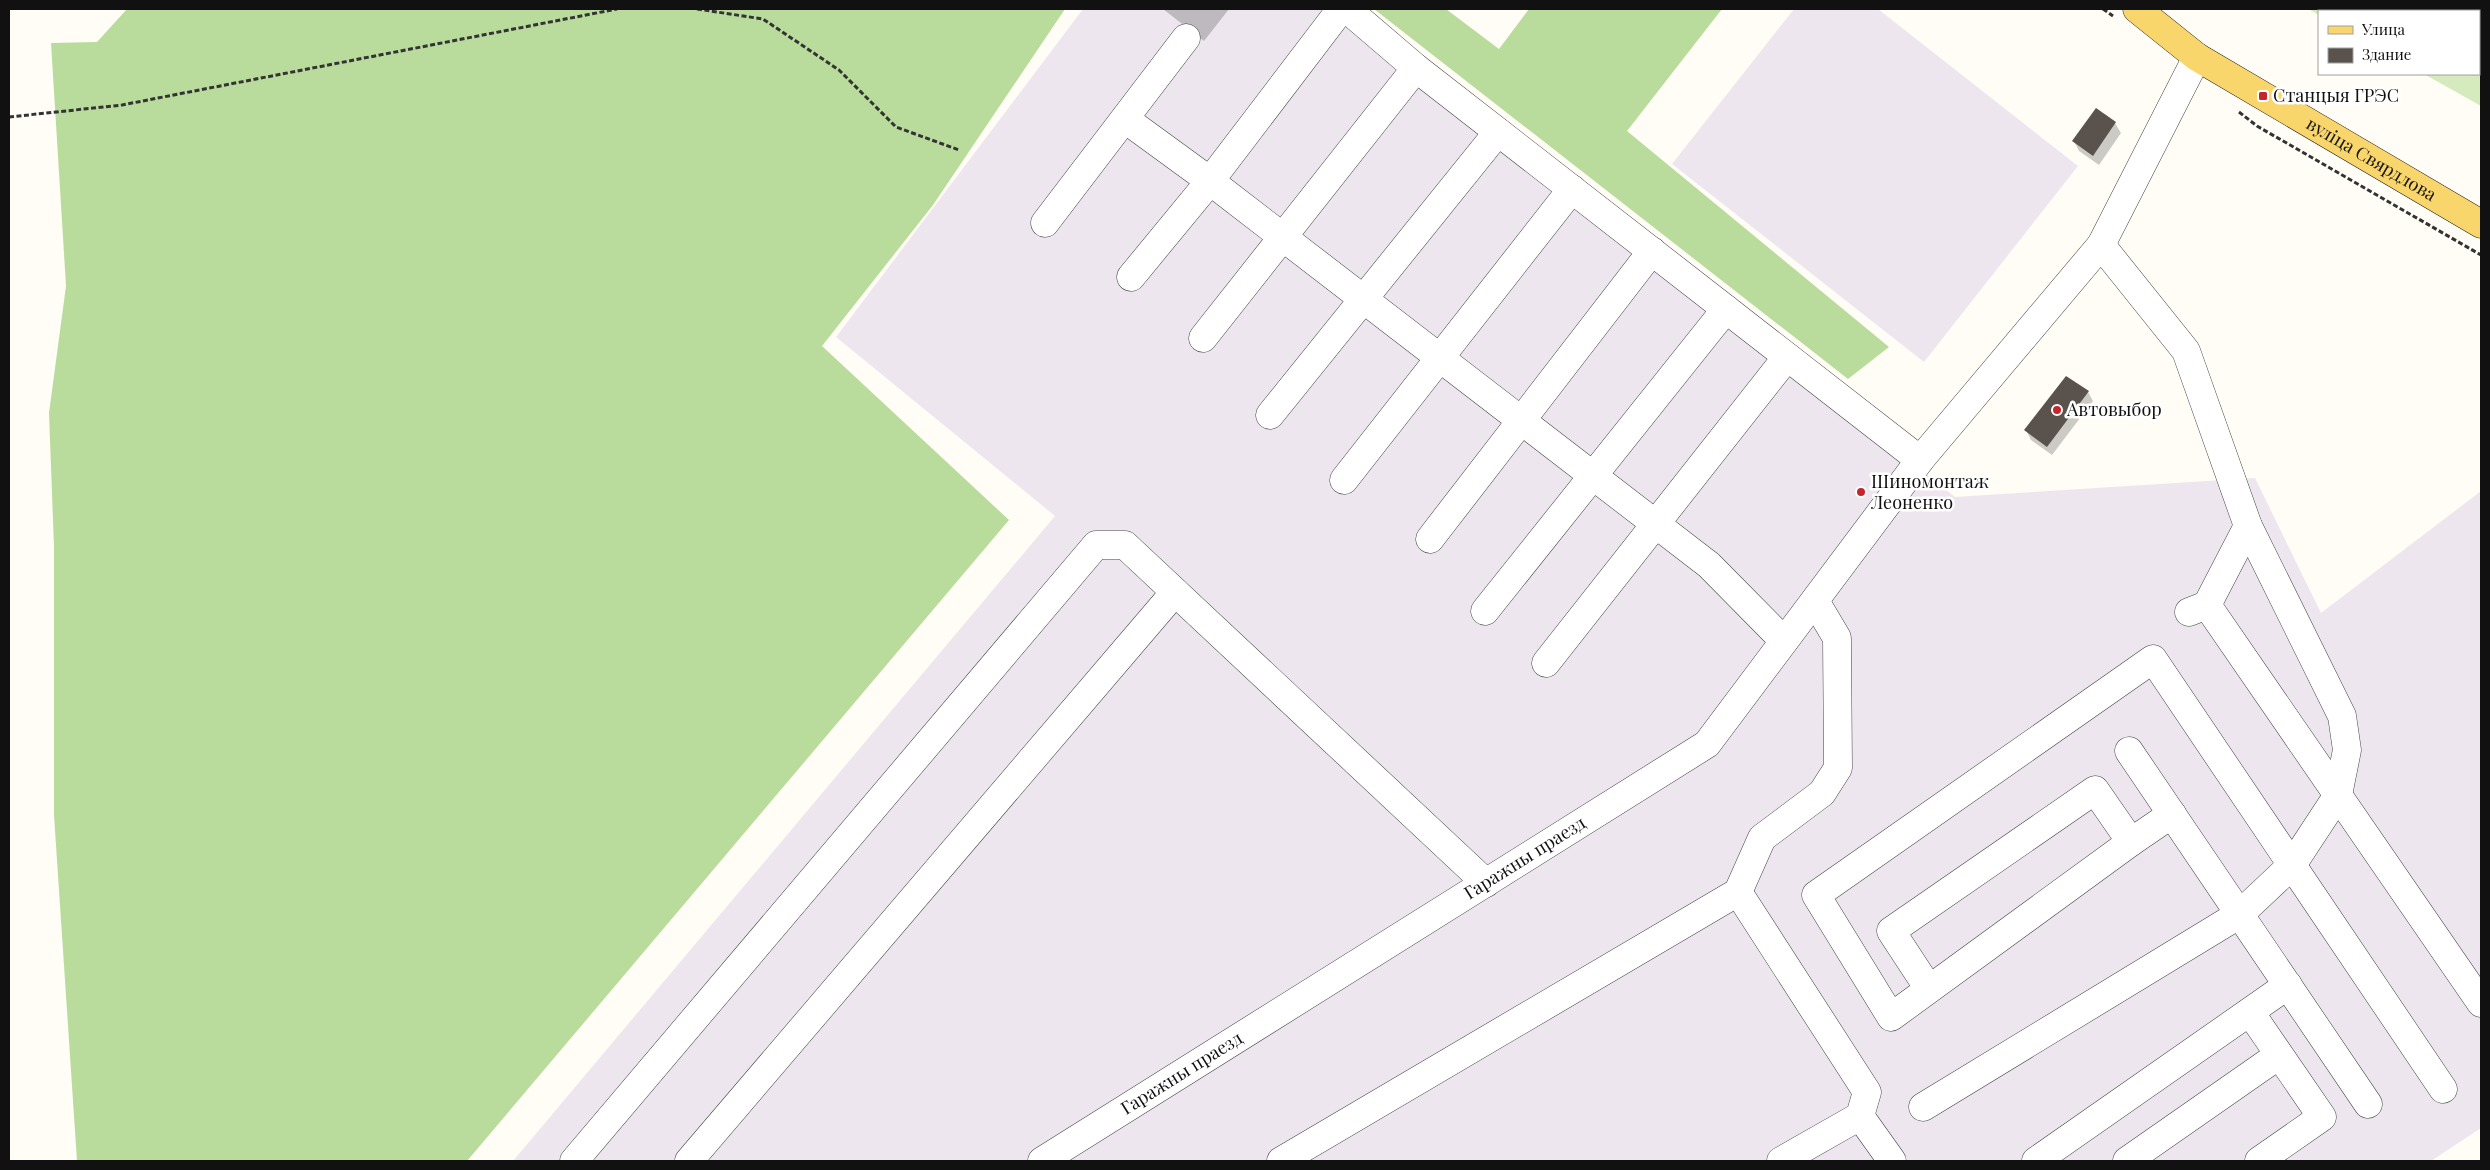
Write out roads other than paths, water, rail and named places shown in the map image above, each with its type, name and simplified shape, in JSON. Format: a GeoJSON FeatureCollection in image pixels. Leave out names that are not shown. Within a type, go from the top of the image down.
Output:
{"type":"FeatureCollection","features":[{"type":"Feature","properties":{"kind":"main road","name":"вуліца Свярдлова"},"geometry":{"type":"LineString","coordinates":[[2137,9],[2197,57],[2481,224]]}},
{"type":"Feature","properties":{"kind":"lane"},"geometry":{"type":"LineString","coordinates":[[1131,277],[1210,181],[1341,9]]}},
{"type":"Feature","properties":{"kind":"lane"},"geometry":{"type":"LineString","coordinates":[[1347,9],[1416,68],[1920,460]]}},
{"type":"Feature","properties":{"kind":"lane"},"geometry":{"type":"LineString","coordinates":[[1045,223],[1186,38]]}},
{"type":"Feature","properties":{"kind":"lane","name":"Гаражны праезд"},"geometry":{"type":"LineString","coordinates":[[1042,1161],[1707,744],[1920,460],[2101,245],[2197,57]]}},
{"type":"Feature","properties":{"kind":"lane"},"geometry":{"type":"LineString","coordinates":[[1203,338],[1416,68]]}},
{"type":"Feature","properties":{"kind":"lane"},"geometry":{"type":"LineString","coordinates":[[1125,119],[1210,181],[1709,565],[1784,641]]}},
{"type":"Feature","properties":{"kind":"lane"},"geometry":{"type":"LineString","coordinates":[[1270,415],[1498,132]]}},
{"type":"Feature","properties":{"kind":"lane"},"geometry":{"type":"LineString","coordinates":[[1344,480],[1572,189]]}},
{"type":"Feature","properties":{"kind":"lane"},"geometry":{"type":"LineString","coordinates":[[1924,1107],[2240,914],[2292,865],[2338,795],[2347,750],[2342,716],[2248,526],[2186,351],[2101,245]]}},
{"type":"Feature","properties":{"kind":"lane"},"geometry":{"type":"LineString","coordinates":[[1430,539],[1652,251]]}},
{"type":"Feature","properties":{"kind":"lane"},"geometry":{"type":"LineString","coordinates":[[1485,611],[1726,309]]}},
{"type":"Feature","properties":{"kind":"lane"},"geometry":{"type":"LineString","coordinates":[[1546,663],[1787,356]]}},
{"type":"Feature","properties":{"kind":"lane"},"geometry":{"type":"LineString","coordinates":[[2248,526],[2198,609],[2338,795],[2481,1003]]}},
{"type":"Feature","properties":{"kind":"lane"},"geometry":{"type":"LineString","coordinates":[[574,1161],[1096,545],[1125,545],[1486,883]]}},
{"type":"Feature","properties":{"kind":"lane"},"geometry":{"type":"LineString","coordinates":[[689,1161],[1175,592]]}},
{"type":"Feature","properties":{"kind":"lane"},"geometry":{"type":"LineString","coordinates":[[1281,1161],[1738,892],[1762,838],[1822,793],[1838,768],[1837,638],[1814,601]]}},
{"type":"Feature","properties":{"kind":"lane"},"geometry":{"type":"LineString","coordinates":[[2172,814],[1890,1017],[1816,895],[2153,659],[2443,1089]]}},
{"type":"Feature","properties":{"kind":"lane"},"geometry":{"type":"LineString","coordinates":[[2129,751],[2368,1104]]}},
{"type":"Feature","properties":{"kind":"lane"},"geometry":{"type":"LineString","coordinates":[[1929,989],[1891,930],[2095,790],[2131,842]]}},
{"type":"Feature","properties":{"kind":"lane"},"geometry":{"type":"LineString","coordinates":[[1738,892],[1867,1092],[1860,1116],[1781,1161]]}},
{"type":"Feature","properties":{"kind":"lane"},"geometry":{"type":"LineString","coordinates":[[2044,1159],[2288,985]]}},
{"type":"Feature","properties":{"kind":"lane"},"geometry":{"type":"LineString","coordinates":[[2250,1012],[2322,1117],[2259,1161]]}},
{"type":"Feature","properties":{"kind":"lane"},"geometry":{"type":"LineString","coordinates":[[2127,1161],[2280,1055]]}},
{"type":"Feature","properties":{"kind":"lane"},"geometry":{"type":"LineString","coordinates":[[1860,1116],[1892,1161]]}},
{"type":"Feature","properties":{"kind":"place","name":"Станцыя ГРЭС"},"geometry":{"type":"Point","coordinates":[2263,96]}},
{"type":"Feature","properties":{"kind":"place","name":"Автовыбор"},"geometry":{"type":"Point","coordinates":[2057,410]}},
{"type":"Feature","properties":{"kind":"place","name":"Шиномонтаж Леоненко"},"geometry":{"type":"Point","coordinates":[1861,492]}}]}
